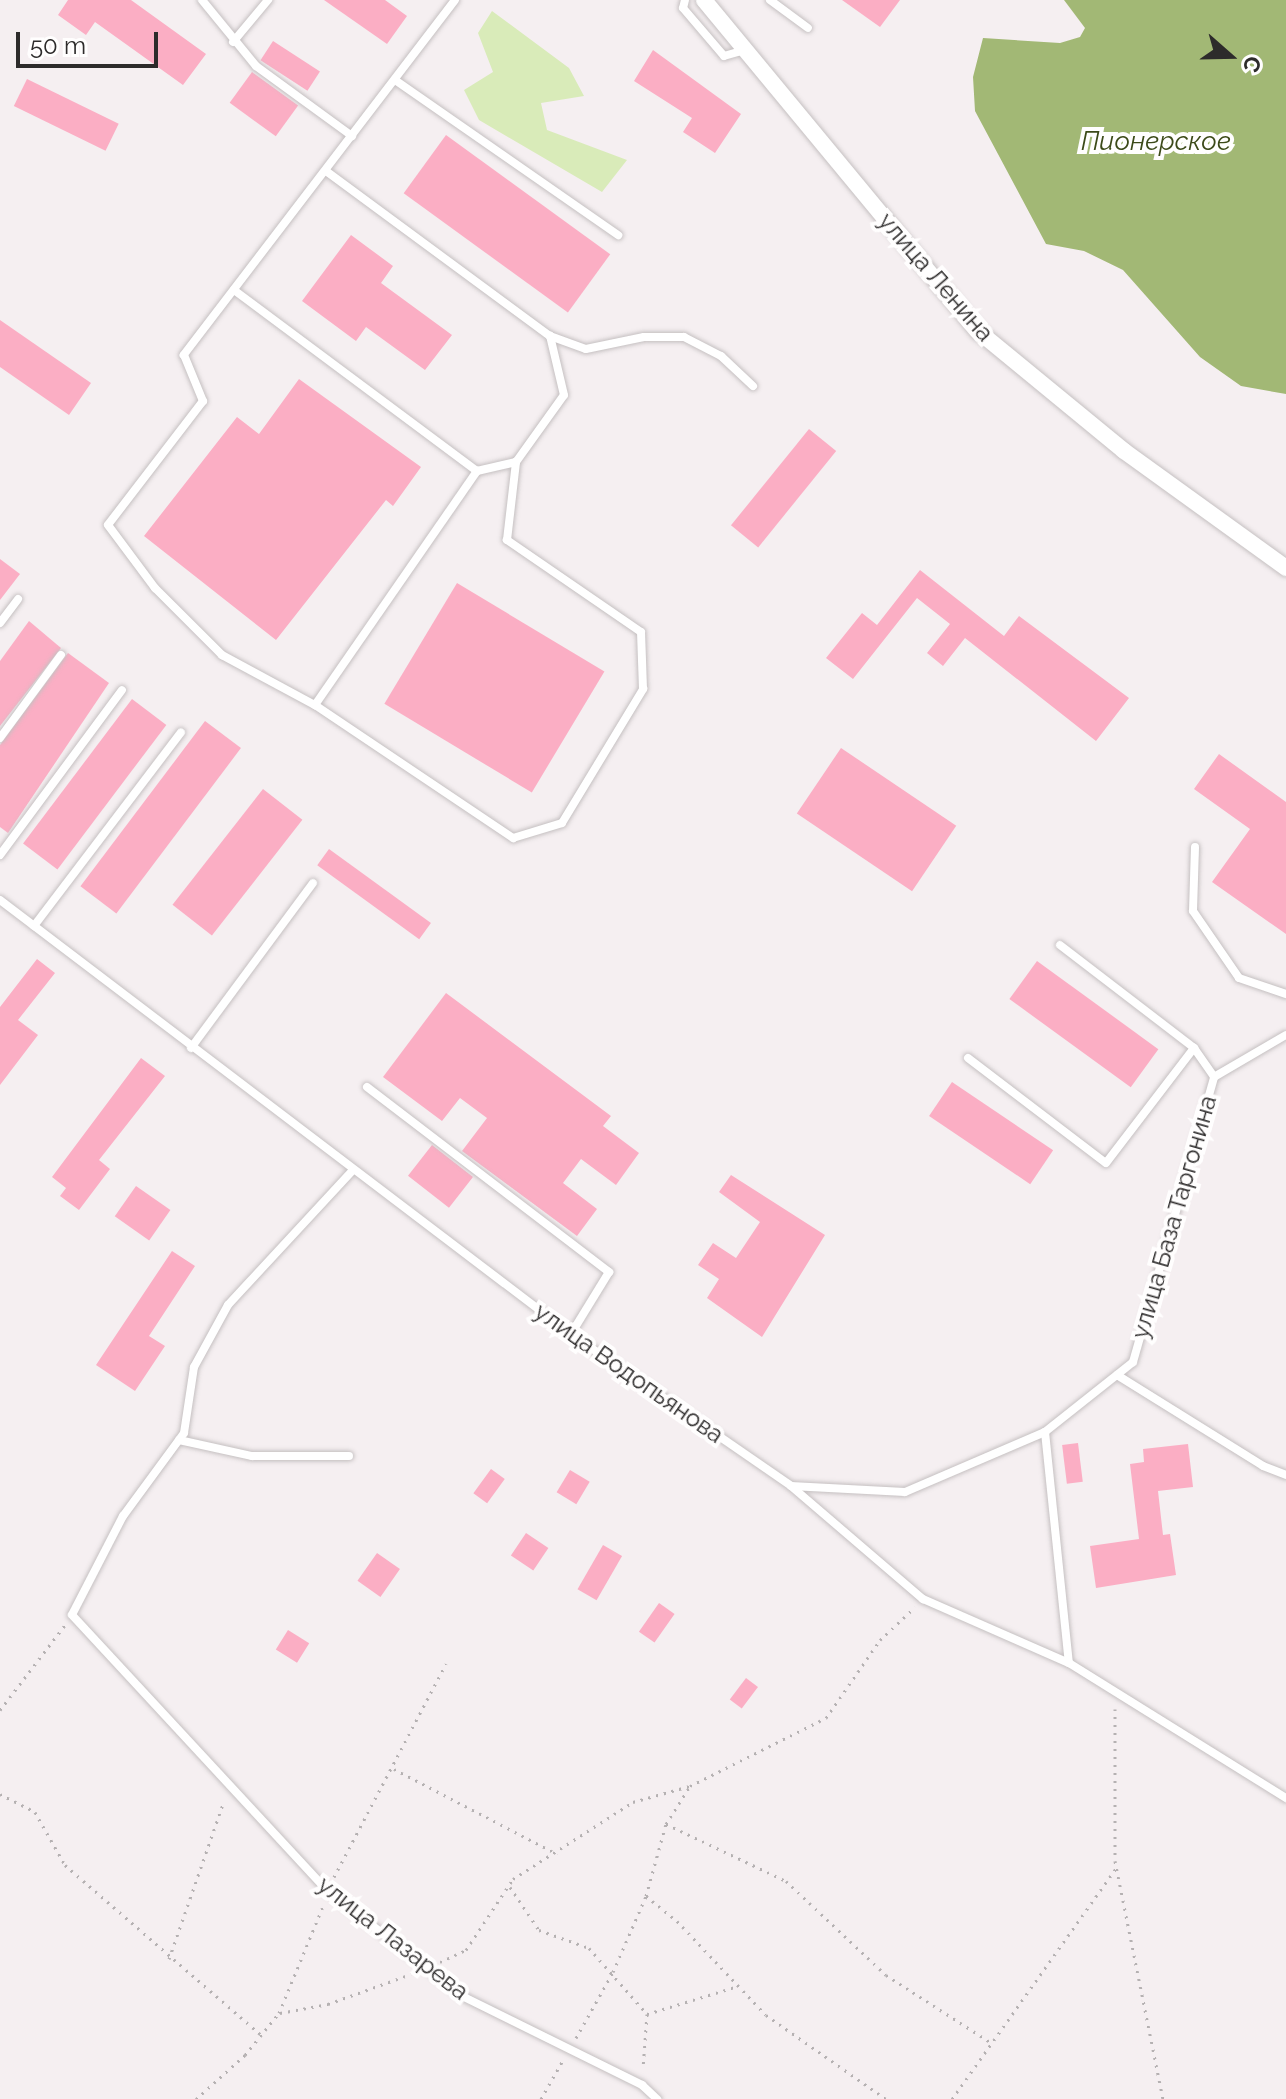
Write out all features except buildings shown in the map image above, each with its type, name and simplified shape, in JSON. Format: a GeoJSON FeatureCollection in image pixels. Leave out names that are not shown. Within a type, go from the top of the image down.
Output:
{"type":"FeatureCollection","features":[{"type":"Feature","properties":{"kind":"street","name":"улица Ленина"},"geometry":{"type":"LineString","coordinates":[[704,0],[978,331],[1124,451],[1286,568]]}},
{"type":"Feature","properties":{"kind":"lane"},"geometry":{"type":"LineString","coordinates":[[202,0],[233,42],[256,66],[352,136]]}},
{"type":"Feature","properties":{"kind":"lane"},"geometry":{"type":"LineString","coordinates":[[233,42],[268,0]]}},
{"type":"Feature","properties":{"kind":"lane"},"geometry":{"type":"LineString","coordinates":[[455,0],[184,355],[203,401],[108,525],[155,588],[222,655],[315,705],[513,838],[562,823],[643,689],[641,632],[507,540],[516,462],[564,395],[550,336]]}},
{"type":"Feature","properties":{"kind":"lane"},"geometry":{"type":"LineString","coordinates":[[685,0],[683,8],[724,56],[745,50]]}},
{"type":"Feature","properties":{"kind":"lane"},"geometry":{"type":"LineString","coordinates":[[770,0],[808,28]]}},
{"type":"Feature","properties":{"kind":"lane"},"geometry":{"type":"LineString","coordinates":[[395,80],[618,235]]}},
{"type":"Feature","properties":{"kind":"lane"},"geometry":{"type":"LineString","coordinates":[[326,171],[550,336],[586,349],[644,337],[684,337],[721,356],[753,386]]}},
{"type":"Feature","properties":{"kind":"lane"},"geometry":{"type":"LineString","coordinates":[[234,290],[477,471]]}},
{"type":"Feature","properties":{"kind":"lane"},"geometry":{"type":"LineString","coordinates":[[315,705],[477,471],[516,462]]}},
{"type":"Feature","properties":{"kind":"lane"},"geometry":{"type":"LineString","coordinates":[[0,623],[18,599]]}},
{"type":"Feature","properties":{"kind":"lane"},"geometry":{"type":"LineString","coordinates":[[0,738],[61,655]]}},
{"type":"Feature","properties":{"kind":"lane"},"geometry":{"type":"LineString","coordinates":[[0,855],[122,690]]}},
{"type":"Feature","properties":{"kind":"lane"},"geometry":{"type":"LineString","coordinates":[[34,926],[181,732]]}},
{"type":"Feature","properties":{"kind":"lane"},"geometry":{"type":"LineString","coordinates":[[1195,847],[1193,911],[1239,978],[1286,994]]}},
{"type":"Feature","properties":{"kind":"lane"},"geometry":{"type":"LineString","coordinates":[[191,1048],[313,883]]}},
{"type":"Feature","properties":{"kind":"lane","name":"улица Водопьянова"},"geometry":{"type":"LineString","coordinates":[[0,900],[571,1334],[791,1486],[923,1599],[1069,1663],[1286,1798]]}},
{"type":"Feature","properties":{"kind":"lane"},"geometry":{"type":"LineString","coordinates":[[1060,945],[1194,1048],[1214,1077],[1286,1035]]}},
{"type":"Feature","properties":{"kind":"lane"},"geometry":{"type":"LineString","coordinates":[[968,1058],[1106,1163],[1194,1048]]}},
{"type":"Feature","properties":{"kind":"lane","name":"улица База Таргонина"},"geometry":{"type":"LineString","coordinates":[[791,1486],[905,1492],[1045,1432],[1133,1362],[1214,1077]]}},
{"type":"Feature","properties":{"kind":"lane"},"geometry":{"type":"LineString","coordinates":[[367,1087],[609,1272],[571,1334]]}},
{"type":"Feature","properties":{"kind":"lane"},"geometry":{"type":"LineString","coordinates":[[72,1615],[123,1516],[179,1440],[194,1367],[228,1305],[353,1170]]}},
{"type":"Feature","properties":{"kind":"lane"},"geometry":{"type":"LineString","coordinates":[[1117,1375],[1286,1475]]}},
{"type":"Feature","properties":{"kind":"lane"},"geometry":{"type":"LineString","coordinates":[[1045,1432],[1069,1663]]}},
{"type":"Feature","properties":{"kind":"lane"},"geometry":{"type":"LineString","coordinates":[[179,1440],[252,1456],[349,1456]]}},
{"type":"Feature","properties":{"kind":"lane","name":"улица Лазарева"},"geometry":{"type":"LineString","coordinates":[[72,1615],[328,1891],[476,2004],[524,2030],[571,2047],[642,2085],[657,2099]]}},
{"type":"Feature","properties":{"kind":"path"},"geometry":{"type":"LineString","coordinates":[[279,2013],[328,2004],[466,1950],[509,1885],[633,1802],[690,1786],[826,1718],[880,1640],[923,1599]]}},
{"type":"Feature","properties":{"kind":"path"},"geometry":{"type":"LineString","coordinates":[[0,1710],[72,1615]]}},
{"type":"Feature","properties":{"kind":"path"},"geometry":{"type":"LineString","coordinates":[[196,2099],[279,2013],[328,1891],[446,1664]]}},
{"type":"Feature","properties":{"kind":"path"},"geometry":{"type":"LineString","coordinates":[[1115,1693],[1116,1868],[1163,2099]]}},
{"type":"Feature","properties":{"kind":"path"},"geometry":{"type":"LineString","coordinates":[[392,1768],[557,1854]]}},
{"type":"Feature","properties":{"kind":"path"},"geometry":{"type":"LineString","coordinates":[[169,1959],[229,1786]]}},
{"type":"Feature","properties":{"kind":"path"},"geometry":{"type":"LineString","coordinates":[[541,2099],[613,1972],[646,1896],[666,1824],[690,1786]]}},
{"type":"Feature","properties":{"kind":"path"},"geometry":{"type":"LineString","coordinates":[[0,1794],[35,1812],[65,1865],[169,1959],[261,2035]]}},
{"type":"Feature","properties":{"kind":"path"},"geometry":{"type":"LineString","coordinates":[[666,1824],[786,1881],[886,1975],[993,2044]]}},
{"type":"Feature","properties":{"kind":"path"},"geometry":{"type":"LineString","coordinates":[[952,2099],[1116,1868]]}},
{"type":"Feature","properties":{"kind":"path"},"geometry":{"type":"LineString","coordinates":[[509,1885],[539,1930],[589,1948],[647,2014],[642,2085]]}},
{"type":"Feature","properties":{"kind":"path"},"geometry":{"type":"LineString","coordinates":[[646,1896],[766,2015],[886,2099]]}},
{"type":"Feature","properties":{"kind":"path"},"geometry":{"type":"LineString","coordinates":[[647,2014],[738,1986]]}},
{"type":"Feature","properties":{"kind":"shaded area"},"geometry":{"type":"Polygon","coordinates":[[[492,11],[569,68],[584,96],[541,103],[547,130],[627,160],[602,192],[479,120],[464,90],[493,72],[478,33],[492,11]]]}},
{"type":"Feature","properties":{"kind":"water","name":"Пионерское"},"geometry":{"type":"Polygon","coordinates":[[[1064,0],[1286,0],[1286,394],[1241,386],[1200,357],[1123,270],[1084,251],[1046,244],[975,111],[973,77],[983,38],[1060,43],[1080,37],[1085,28],[1064,0]]]}}]}
